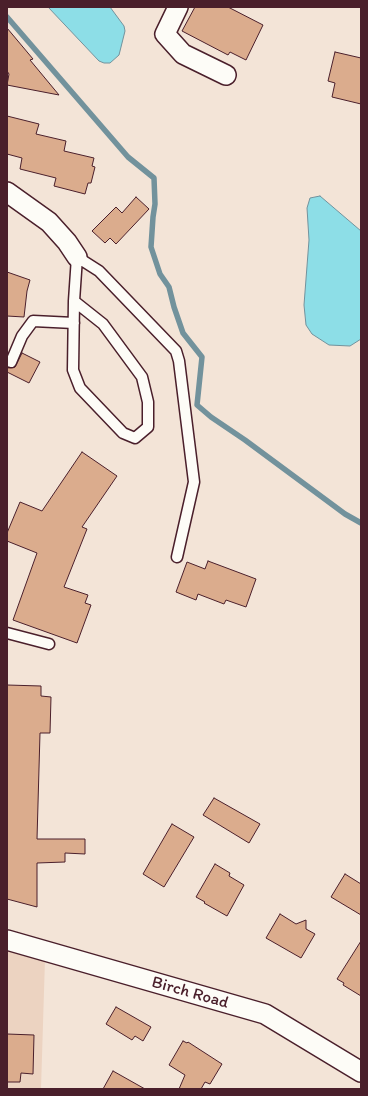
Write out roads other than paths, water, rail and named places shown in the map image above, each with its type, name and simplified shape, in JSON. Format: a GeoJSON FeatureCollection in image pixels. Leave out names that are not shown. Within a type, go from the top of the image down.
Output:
{"type":"FeatureCollection","features":[{"type":"Feature","properties":{"kind":"street"},"geometry":{"type":"LineString","coordinates":[[178,7],[165,34],[183,54],[226,76]]}},
{"type":"Feature","properties":{"kind":"street"},"geometry":{"type":"LineString","coordinates":[[7,192],[48,222],[67,242],[77,257]]}},
{"type":"Feature","properties":{"kind":"street","name":"Birch Road"},"geometry":{"type":"LineString","coordinates":[[7,940],[265,1014],[361,1072]]}},
{"type":"Feature","properties":{"kind":"lane"},"geometry":{"type":"LineString","coordinates":[[74,301],[103,324],[142,377],[148,402],[148,427],[135,438],[124,433],[80,388],[73,370],[74,301],[77,257],[99,270],[176,351],[179,361],[194,482],[177,556]]}},
{"type":"Feature","properties":{"kind":"lane"},"geometry":{"type":"LineString","coordinates":[[7,361],[11,362],[22,336],[33,321],[74,323]]}},
{"type":"Feature","properties":{"kind":"lane"},"geometry":{"type":"LineString","coordinates":[[7,633],[49,644]]}},
{"type":"Feature","properties":{"kind":"water"},"geometry":{"type":"Polygon","coordinates":[[[48,7],[110,7],[124,26],[125,31],[119,55],[110,63],[99,61],[48,7]]]}},
{"type":"Feature","properties":{"kind":"water"},"geometry":{"type":"Polygon","coordinates":[[[320,196],[361,231],[361,339],[350,346],[329,345],[312,334],[306,325],[304,305],[309,240],[307,208],[310,198],[320,196]]]}},
{"type":"Feature","properties":{"kind":"waterway"},"geometry":{"type":"LineString","coordinates":[[7,17],[128,157],[154,178],[155,204],[151,247],[160,274],[169,287],[183,333],[202,357],[197,405],[211,417],[245,440],[345,514],[361,523]]}}]}
